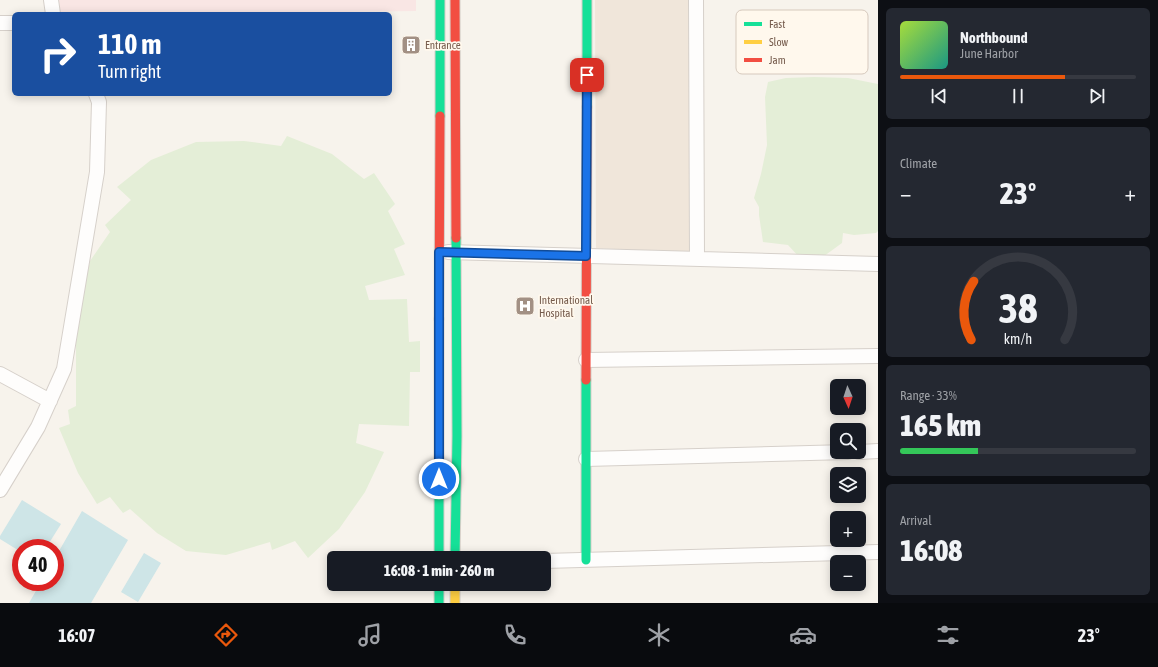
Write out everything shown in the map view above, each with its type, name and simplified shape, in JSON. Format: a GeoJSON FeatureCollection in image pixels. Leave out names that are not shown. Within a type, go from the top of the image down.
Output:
{"type":"FeatureCollection","features":[{"type":"Feature","properties":{"kind":"street"},"geometry":{"type":"LineString","coordinates":[[52,0],[53,12]]}},
{"type":"Feature","properties":{"kind":"street"},"geometry":{"type":"LineString","coordinates":[[439,551],[440,0]]}},
{"type":"Feature","properties":{"kind":"street"},"geometry":{"type":"LineString","coordinates":[[455,0],[457,436],[455,551]]}},
{"type":"Feature","properties":{"kind":"street"},"geometry":{"type":"LineString","coordinates":[[586,560],[587,0]]}},
{"type":"Feature","properties":{"kind":"street"},"geometry":{"type":"LineString","coordinates":[[696,0],[697,259]]}},
{"type":"Feature","properties":{"kind":"street"},"geometry":{"type":"LineString","coordinates":[[0,23],[12,23]]}},
{"type":"Feature","properties":{"kind":"street"},"geometry":{"type":"LineString","coordinates":[[0,490],[38,427],[64,369],[97,172],[99,102],[97,96]]}},
{"type":"Feature","properties":{"kind":"street"},"geometry":{"type":"LineString","coordinates":[[439,252],[878,264]]}},
{"type":"Feature","properties":{"kind":"street"},"geometry":{"type":"LineString","coordinates":[[586,360],[878,356]]}},
{"type":"Feature","properties":{"kind":"street"},"geometry":{"type":"LineString","coordinates":[[0,374],[50,401]]}},
{"type":"Feature","properties":{"kind":"street"},"geometry":{"type":"LineString","coordinates":[[866,452],[878,451]]}},
{"type":"Feature","properties":{"kind":"street"},"geometry":{"type":"LineString","coordinates":[[586,459],[830,452]]}},
{"type":"Feature","properties":{"kind":"street"},"geometry":{"type":"LineString","coordinates":[[551,561],[878,552]]}},
{"type":"Feature","properties":{"kind":"street"},"geometry":{"type":"LineString","coordinates":[[439,591],[439,603]]}},
{"type":"Feature","properties":{"kind":"street"},"geometry":{"type":"LineString","coordinates":[[455,591],[455,603]]}},
{"type":"Feature","properties":{"kind":"shaded area"},"geometry":{"type":"Polygon","coordinates":[[[53,0],[416,0],[416,11],[52,12],[53,0]]]}},
{"type":"Feature","properties":{"kind":"shaded area"},"geometry":{"type":"Polygon","coordinates":[[[595,0],[688,0],[691,190],[689,253],[596,248],[595,0]]]}},
{"type":"Feature","properties":{"kind":"green space"},"geometry":{"type":"Polygon","coordinates":[[[786,78],[848,78],[878,84],[878,231],[876,233],[854,235],[843,233],[842,243],[820,259],[800,258],[788,245],[763,242],[759,207],[754,198],[767,145],[765,97],[768,82],[786,78]]]}},
{"type":"Feature","properties":{"kind":"green space"},"geometry":{"type":"Polygon","coordinates":[[[287,136],[332,154],[364,179],[374,173],[395,204],[388,211],[405,244],[394,249],[405,275],[365,286],[369,300],[407,299],[409,342],[420,341],[420,372],[410,372],[409,426],[359,424],[356,443],[384,452],[365,492],[339,529],[308,558],[295,541],[272,550],[270,542],[226,555],[186,551],[157,533],[130,509],[123,513],[110,497],[97,504],[78,473],[59,428],[70,424],[68,410],[76,406],[76,327],[90,261],[110,232],[105,225],[131,200],[117,187],[151,160],[196,142],[244,141],[281,146],[287,136]]]}},
{"type":"Feature","properties":{"kind":"water"},"geometry":{"type":"Polygon","coordinates":[[[22,500],[61,524],[52,539],[12,539],[12,546],[0,539],[0,536],[22,500]]]}},
{"type":"Feature","properties":{"kind":"water"},"geometry":{"type":"Polygon","coordinates":[[[82,511],[128,540],[91,603],[29,603],[36,591],[64,591],[64,542],[82,511]]]}},
{"type":"Feature","properties":{"kind":"water"},"geometry":{"type":"Polygon","coordinates":[[[144,553],[161,563],[138,602],[121,592],[144,553]]]}},
{"type":"Feature","properties":{"kind":"traffic: fast"},"geometry":{"type":"LineString","coordinates":[[440,0],[440,116]]}},
{"type":"Feature","properties":{"kind":"traffic: fast"},"geometry":{"type":"LineString","coordinates":[[587,0],[587,107]]}},
{"type":"Feature","properties":{"kind":"traffic: fast"},"geometry":{"type":"LineString","coordinates":[[455,551],[457,436],[456,238]]}},
{"type":"Feature","properties":{"kind":"traffic: fast"},"geometry":{"type":"LineString","coordinates":[[439,319],[439,551]]}},
{"type":"Feature","properties":{"kind":"traffic: fast"},"geometry":{"type":"LineString","coordinates":[[586,380],[586,560]]}},
{"type":"Feature","properties":{"kind":"traffic: fast"},"geometry":{"type":"LineString","coordinates":[[439,591],[439,603]]}},
{"type":"Feature","properties":{"kind":"traffic: slow"},"geometry":{"type":"LineString","coordinates":[[455,591],[455,603]]}},
{"type":"Feature","properties":{"kind":"traffic: jam"},"geometry":{"type":"LineString","coordinates":[[455,0],[456,238]]}},
{"type":"Feature","properties":{"kind":"traffic: jam"},"geometry":{"type":"LineString","coordinates":[[586,380],[587,107]]}},
{"type":"Feature","properties":{"kind":"traffic: jam"},"geometry":{"type":"LineString","coordinates":[[439,319],[440,116]]}},
{"type":"Feature","properties":{"kind":"place","name":"Entrance"},"geometry":{"type":"Point","coordinates":[411,45]}},
{"type":"Feature","properties":{"kind":"place","name":"International Hospital"},"geometry":{"type":"Point","coordinates":[525,306]}},
{"type":"Feature","properties":{"kind":"route"},"geometry":{"type":"LineString","coordinates":[[439,479],[439,252],[586,256],[587,75]]}}]}
